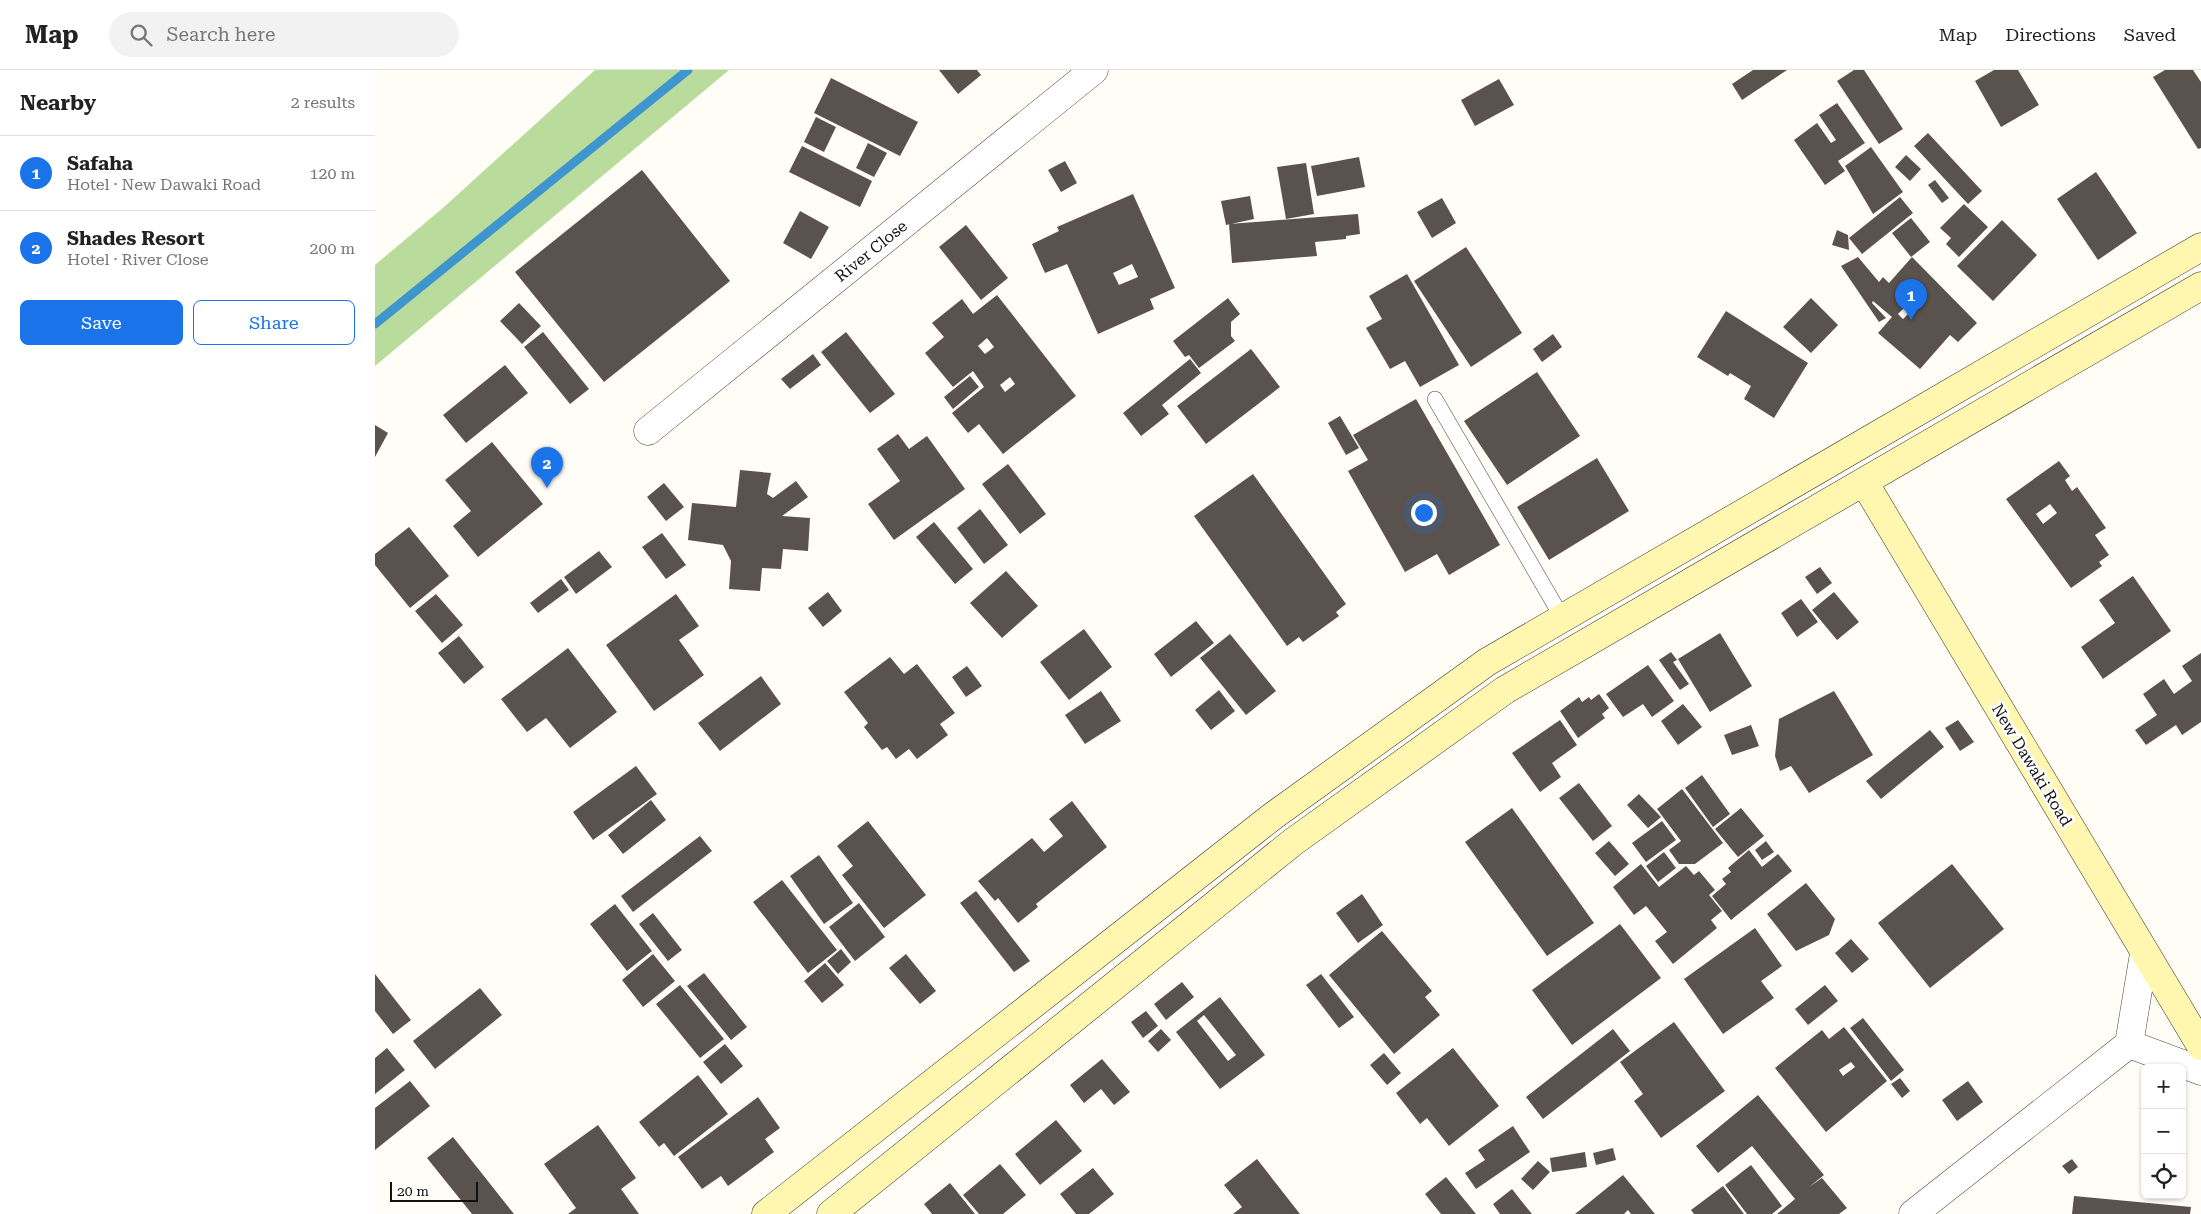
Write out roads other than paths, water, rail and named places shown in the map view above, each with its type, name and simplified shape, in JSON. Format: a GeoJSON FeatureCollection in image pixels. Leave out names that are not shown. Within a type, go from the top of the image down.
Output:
{"type":"FeatureCollection","features":[{"type":"Feature","properties":{"kind":"street","name":"River Close"},"geometry":{"type":"LineString","coordinates":[[648,431],[1094,70]]}},
{"type":"Feature","properties":{"kind":"street"},"geometry":{"type":"LineString","coordinates":[[766,1214],[1273,816],[1487,662],[2201,247]]}},
{"type":"Feature","properties":{"kind":"street"},"geometry":{"type":"LineString","coordinates":[[831,1214],[1293,842],[1505,690],[2201,286]]}},
{"type":"Feature","properties":{"kind":"street","name":"New Dawaki Road"},"geometry":{"type":"LineString","coordinates":[[1864,482],[2144,954],[2201,1046]]}},
{"type":"Feature","properties":{"kind":"street"},"geometry":{"type":"LineString","coordinates":[[1913,1214],[2129,1044],[2144,954]]}},
{"type":"Feature","properties":{"kind":"street"},"geometry":{"type":"LineString","coordinates":[[2129,1044],[2201,1071]]}},
{"type":"Feature","properties":{"kind":"lane"},"geometry":{"type":"LineString","coordinates":[[1435,399],[1563,619]]}},
{"type":"Feature","properties":{"kind":"waterway"},"geometry":{"type":"LineString","coordinates":[[375,324],[688,70]]}},
{"type":"Feature","properties":{"kind":"place","name":"Safaha"},"geometry":{"type":"Point","coordinates":[1911,320]}},
{"type":"Feature","properties":{"kind":"place","name":"Shades Resort"},"geometry":{"type":"Point","coordinates":[547,488]}}]}
